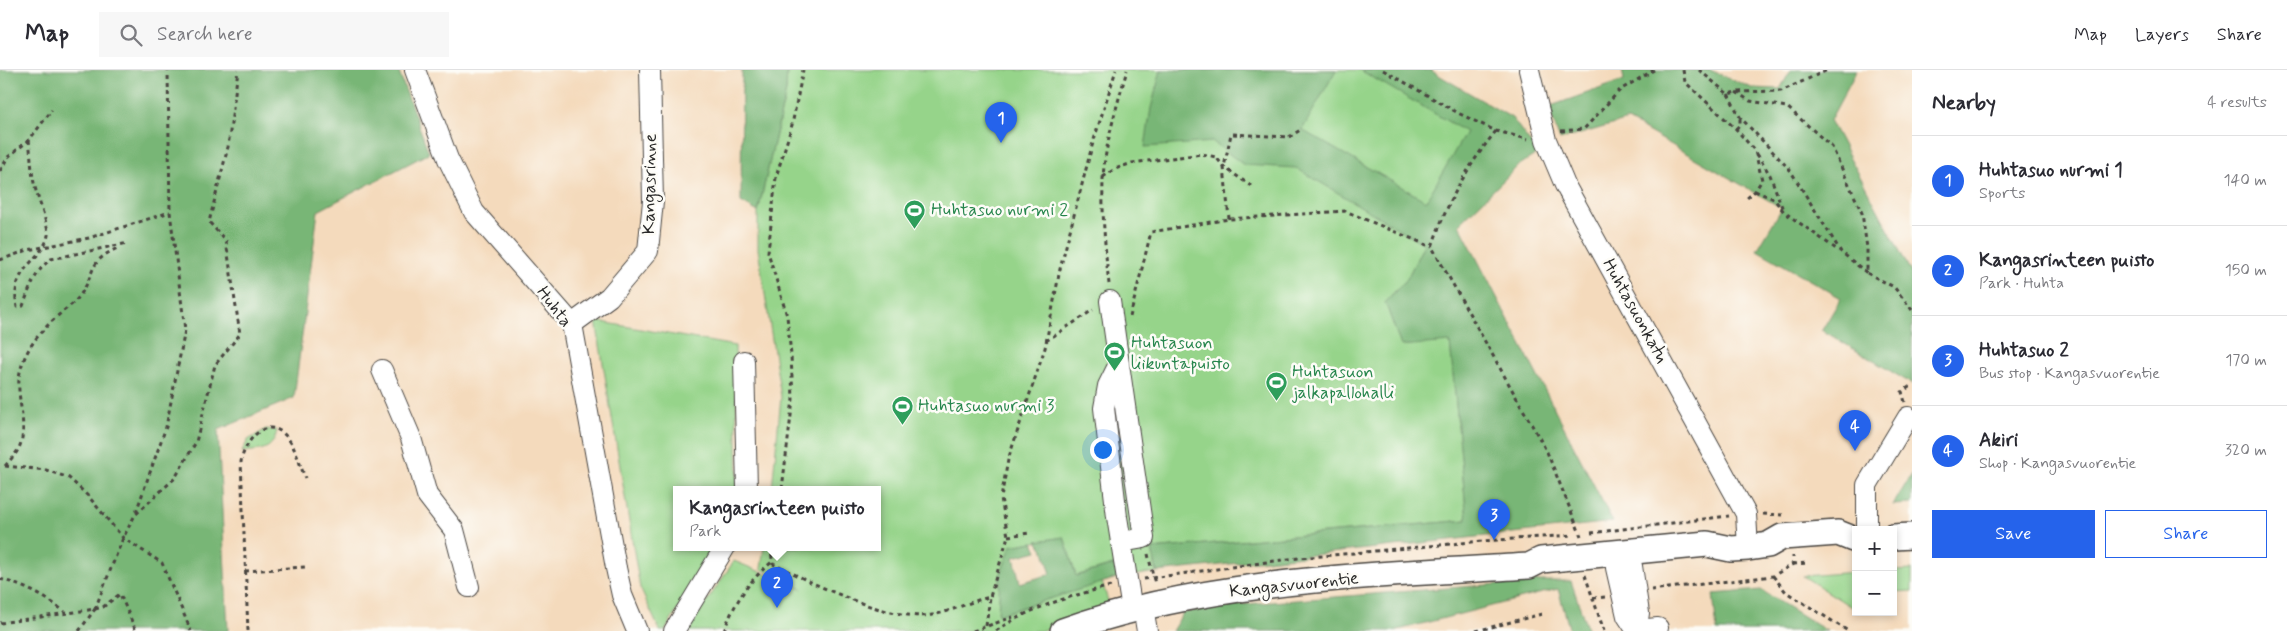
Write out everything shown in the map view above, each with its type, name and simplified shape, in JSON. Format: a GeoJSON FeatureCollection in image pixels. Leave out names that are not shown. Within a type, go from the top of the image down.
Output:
{"type":"FeatureCollection","features":[{"type":"Feature","properties":{"kind":"main road","name":"Kangasvuorentie"},"geometry":{"type":"LineString","coordinates":[[1063,631],[1141,616],[1238,590],[1307,582],[1529,566],[1541,560],[1582,553],[1623,562],[1690,561],[1782,537],[1838,533],[1852,535]]}},
{"type":"Feature","properties":{"kind":"main road"},"geometry":{"type":"LineString","coordinates":[[1897,537],[1912,536]]}},
{"type":"Feature","properties":{"kind":"street","name":"Huhta"},"geometry":{"type":"LineString","coordinates":[[415,70],[448,159],[474,212],[572,324],[616,568],[622,595],[636,631]]}},
{"type":"Feature","properties":{"kind":"street","name":"Kangasrinne"},"geometry":{"type":"LineString","coordinates":[[572,324],[609,297],[648,251],[653,201],[650,70]]}},
{"type":"Feature","properties":{"kind":"street","name":"Huhtasuonkatu"},"geometry":{"type":"LineString","coordinates":[[1529,70],[1566,185],[1746,514],[1749,547]]}},
{"type":"Feature","properties":{"kind":"street"},"geometry":{"type":"LineString","coordinates":[[1110,301],[1144,538],[1121,542]]}},
{"type":"Feature","properties":{"kind":"street"},"geometry":{"type":"LineString","coordinates":[[744,361],[747,486]]}},
{"type":"Feature","properties":{"kind":"street"},"geometry":{"type":"LineString","coordinates":[[1119,364],[1108,386],[1104,408],[1121,542],[1141,616]]}},
{"type":"Feature","properties":{"kind":"street"},"geometry":{"type":"LineString","coordinates":[[382,370],[411,438],[427,495],[454,530],[469,587]]}},
{"type":"Feature","properties":{"kind":"street"},"geometry":{"type":"LineString","coordinates":[[1861,526],[1867,485],[1908,417]]}},
{"type":"Feature","properties":{"kind":"street"},"geometry":{"type":"LineString","coordinates":[[674,631],[724,551]]}},
{"type":"Feature","properties":{"kind":"street"},"geometry":{"type":"LineString","coordinates":[[1623,562],[1629,594],[1627,616],[1637,630],[1658,628]]}},
{"type":"Feature","properties":{"kind":"path"},"geometry":{"type":"LineString","coordinates":[[79,631],[95,609],[123,538],[135,515],[166,427],[185,330],[170,212],[168,70]]}},
{"type":"Feature","properties":{"kind":"path"},"geometry":{"type":"LineString","coordinates":[[135,515],[175,478],[196,442],[215,365],[240,334],[226,241],[209,222],[228,147],[238,70]]}},
{"type":"Feature","properties":{"kind":"path"},"geometry":{"type":"LineString","coordinates":[[782,486],[793,398],[791,355],[787,316],[768,252],[776,177],[792,125],[803,70]]}},
{"type":"Feature","properties":{"kind":"path"},"geometry":{"type":"LineString","coordinates":[[986,626],[990,597],[1008,536],[1001,498],[1008,460],[1046,341],[1063,259],[1092,146],[1116,70]]}},
{"type":"Feature","properties":{"kind":"path"},"geometry":{"type":"LineString","coordinates":[[1046,341],[1110,301],[1104,243],[1103,178],[1114,116],[1127,70]]}},
{"type":"Feature","properties":{"kind":"path"},"geometry":{"type":"LineString","coordinates":[[1383,70],[1460,114],[1496,132],[1530,139],[1551,138],[1559,131],[1584,129],[1620,90],[1654,70]]}},
{"type":"Feature","properties":{"kind":"path"},"geometry":{"type":"LineString","coordinates":[[1683,70],[1685,82],[1736,129],[1755,151],[1770,175],[1784,212]]}},
{"type":"Feature","properties":{"kind":"path"},"geometry":{"type":"LineString","coordinates":[[1699,70],[1728,94],[1740,117],[1790,170],[1841,252]]}},
{"type":"Feature","properties":{"kind":"path"},"geometry":{"type":"LineString","coordinates":[[1728,94],[1736,92],[1781,91],[1828,70]]}},
{"type":"Feature","properties":{"kind":"path"},"geometry":{"type":"LineString","coordinates":[[1736,92],[1750,101],[1787,106],[1832,147],[1862,213],[1867,248],[1867,273]]}},
{"type":"Feature","properties":{"kind":"path"},"geometry":{"type":"LineString","coordinates":[[0,171],[8,158],[29,140],[52,110]]}},
{"type":"Feature","properties":{"kind":"path"},"geometry":{"type":"LineString","coordinates":[[1736,129],[1740,124],[1740,117]]}},
{"type":"Feature","properties":{"kind":"path"},"geometry":{"type":"LineString","coordinates":[[1228,220],[1224,167],[1230,134],[1289,137],[1302,130]]}},
{"type":"Feature","properties":{"kind":"path"},"geometry":{"type":"LineString","coordinates":[[1432,247],[1440,222],[1457,187],[1478,154],[1496,132]]}},
{"type":"Feature","properties":{"kind":"path"},"geometry":{"type":"LineString","coordinates":[[29,140],[34,181],[48,234],[42,247],[26,265],[19,280],[16,299],[17,307],[23,306],[33,280],[42,266],[51,259],[128,243],[101,256],[96,261],[78,298],[42,330],[30,346],[20,369],[20,404],[24,426],[19,447],[5,466],[46,470],[69,478],[89,497],[123,538],[162,563],[191,631]]}},
{"type":"Feature","properties":{"kind":"path"},"geometry":{"type":"LineString","coordinates":[[1746,199],[1755,192],[1762,180],[1755,151]]}},
{"type":"Feature","properties":{"kind":"path"},"geometry":{"type":"LineString","coordinates":[[1103,178],[1115,169],[1132,163],[1202,154],[1216,157],[1224,167],[1251,186]]}},
{"type":"Feature","properties":{"kind":"path"},"geometry":{"type":"LineString","coordinates":[[1755,192],[1774,199],[1784,212],[1841,252],[1867,273],[1894,287],[1912,310]]}},
{"type":"Feature","properties":{"kind":"path"},"geometry":{"type":"LineString","coordinates":[[1128,326],[1151,232],[1228,220],[1345,210],[1432,247],[1547,452],[1582,553],[1593,598],[1604,631]]}},
{"type":"Feature","properties":{"kind":"path"},"geometry":{"type":"LineString","coordinates":[[0,260],[42,247],[89,238],[170,212]]}},
{"type":"Feature","properties":{"kind":"path"},"geometry":{"type":"LineString","coordinates":[[248,631],[241,462],[243,450],[248,440],[266,429],[277,430],[286,436],[305,478]]}},
{"type":"Feature","properties":{"kind":"path"},"geometry":{"type":"LineString","coordinates":[[1008,536],[1029,533]]}},
{"type":"Feature","properties":{"kind":"path"},"geometry":{"type":"LineString","coordinates":[[1144,538],[1153,577]]}},
{"type":"Feature","properties":{"kind":"path"},"geometry":{"type":"LineString","coordinates":[[771,551],[772,562]]}},
{"type":"Feature","properties":{"kind":"path"},"geometry":{"type":"LineString","coordinates":[[772,562],[795,575],[880,610],[932,615],[990,597]]}},
{"type":"Feature","properties":{"kind":"path"},"geometry":{"type":"LineString","coordinates":[[724,631],[741,595],[759,572],[772,562]]}},
{"type":"Feature","properties":{"kind":"path"},"geometry":{"type":"LineString","coordinates":[[1793,564],[1808,563]]}},
{"type":"Feature","properties":{"kind":"path"},"geometry":{"type":"LineString","coordinates":[[245,571],[306,567]]}},
{"type":"Feature","properties":{"kind":"path"},"geometry":{"type":"LineString","coordinates":[[1593,598],[1773,576],[1786,592],[1848,631]]}},
{"type":"Feature","properties":{"kind":"path"},"geometry":{"type":"LineString","coordinates":[[0,579],[29,588],[49,599],[66,613]]}},
{"type":"Feature","properties":{"kind":"path"},"geometry":{"type":"LineString","coordinates":[[0,623],[95,609],[103,606],[120,594],[136,631]]}},
{"type":"Feature","properties":{"kind":"path"},"geometry":{"type":"LineString","coordinates":[[1476,631],[1542,614]]}},
{"type":"Feature","properties":{"kind":"path"},"geometry":{"type":"LineString","coordinates":[[973,631],[1018,616]]}},
{"type":"Feature","properties":{"kind":"green space"},"geometry":{"type":"Polygon","coordinates":[[[0,70],[398,70],[429,153],[318,211],[294,398],[218,430],[228,631],[0,631],[0,70]]]}},
{"type":"Feature","properties":{"kind":"green space"},"geometry":{"type":"Polygon","coordinates":[[[742,70],[787,70],[786,91],[758,212],[741,202],[742,70]]]}},
{"type":"Feature","properties":{"kind":"green space","name":"Huhtasuon liikuntapuisto"},"geometry":{"type":"Polygon","coordinates":[[[787,70],[1391,70],[1511,142],[1425,244],[1407,279],[1385,302],[1450,341],[1467,520],[1152,549],[1157,572],[1117,578],[1113,565],[1076,576],[1064,537],[1011,546],[998,614],[1102,582],[1110,607],[1040,631],[687,631],[734,561],[802,589],[761,569],[763,551],[881,551],[881,486],[772,486],[781,397],[758,249],[758,212],[786,91],[787,70]]]}},
{"type":"Feature","properties":{"kind":"green space"},"geometry":{"type":"Polygon","coordinates":[[[1161,70],[1336,70],[1302,130],[1426,201],[1466,132],[1360,70],[1430,70],[1512,118],[1538,153],[1518,166],[1459,224],[1613,522],[1157,572],[1152,549],[1467,520],[1450,342],[1401,346],[1385,302],[1407,279],[1424,244],[1296,168],[1244,165],[1213,142],[1145,147],[1151,108],[1161,70]]]}},
{"type":"Feature","properties":{"kind":"green space"},"geometry":{"type":"Polygon","coordinates":[[[1622,70],[1710,70],[1752,88],[1780,89],[1791,70],[1857,70],[1830,120],[1912,274],[1912,384],[1822,330],[1841,298],[1757,250],[1782,208],[1628,120],[1560,140],[1548,107],[1624,80],[1622,70]]]}},
{"type":"Feature","properties":{"kind":"green space"},"geometry":{"type":"Polygon","coordinates":[[[596,321],[735,346],[738,486],[673,486],[673,551],[713,551],[665,631],[660,631],[640,588],[596,321]]]}},
{"type":"Feature","properties":{"kind":"green space"},"geometry":{"type":"Polygon","coordinates":[[[266,429],[277,430],[273,442],[269,446],[261,450],[242,452],[248,440],[266,429]]]}},
{"type":"Feature","properties":{"kind":"green space"},"geometry":{"type":"Polygon","coordinates":[[[1912,474],[1912,504],[1893,505],[1912,474]]]}},
{"type":"Feature","properties":{"kind":"green space"},"geometry":{"type":"Polygon","coordinates":[[[1064,537],[1076,576],[1114,565],[1117,578],[998,615],[1000,576],[1011,546],[1033,542],[1037,551],[1014,557],[1020,583],[1051,574],[1044,551],[1037,541],[1064,537]]]}},
{"type":"Feature","properties":{"kind":"green space"},"geometry":{"type":"Polygon","coordinates":[[[1912,570],[1912,591],[1897,592],[1897,571],[1912,570]]]}},
{"type":"Feature","properties":{"kind":"green space"},"geometry":{"type":"Polygon","coordinates":[[[1852,572],[1852,607],[1803,576],[1852,572]]]}},
{"type":"Feature","properties":{"kind":"green space"},"geometry":{"type":"Polygon","coordinates":[[[1537,581],[1571,581],[1588,631],[1570,631],[1558,589],[1394,631],[1172,631],[1183,613],[1221,606],[1537,581]]]}},
{"type":"Feature","properties":{"kind":"green space"},"geometry":{"type":"Polygon","coordinates":[[[1761,590],[1827,631],[1717,631],[1713,594],[1761,590]]]}},
{"type":"Feature","properties":{"kind":"place","name":"Huhtasuo nurmi 1"},"geometry":{"type":"Point","coordinates":[1001,143]}},
{"type":"Feature","properties":{"kind":"place","name":"Huhtasuo nurmi 2"},"geometry":{"type":"Point","coordinates":[915,229]}},
{"type":"Feature","properties":{"kind":"place","name":"Huhtasuon liikuntapuisto"},"geometry":{"type":"Point","coordinates":[1115,372]}},
{"type":"Feature","properties":{"kind":"place","name":"Huhtasuon jalkapallohalli"},"geometry":{"type":"Point","coordinates":[1276,401]}},
{"type":"Feature","properties":{"kind":"place","name":"Huhtasuo nurmi 3"},"geometry":{"type":"Point","coordinates":[902,425]}},
{"type":"Feature","properties":{"kind":"place","name":"Akiri"},"geometry":{"type":"Point","coordinates":[1855,451]}},
{"type":"Feature","properties":{"kind":"place","name":"Huhtasuo 2"},"geometry":{"type":"Point","coordinates":[1494,540]}},
{"type":"Feature","properties":{"kind":"place","name":"Kangasrinteen puisto"},"geometry":{"type":"Point","coordinates":[777,608]}}]}
